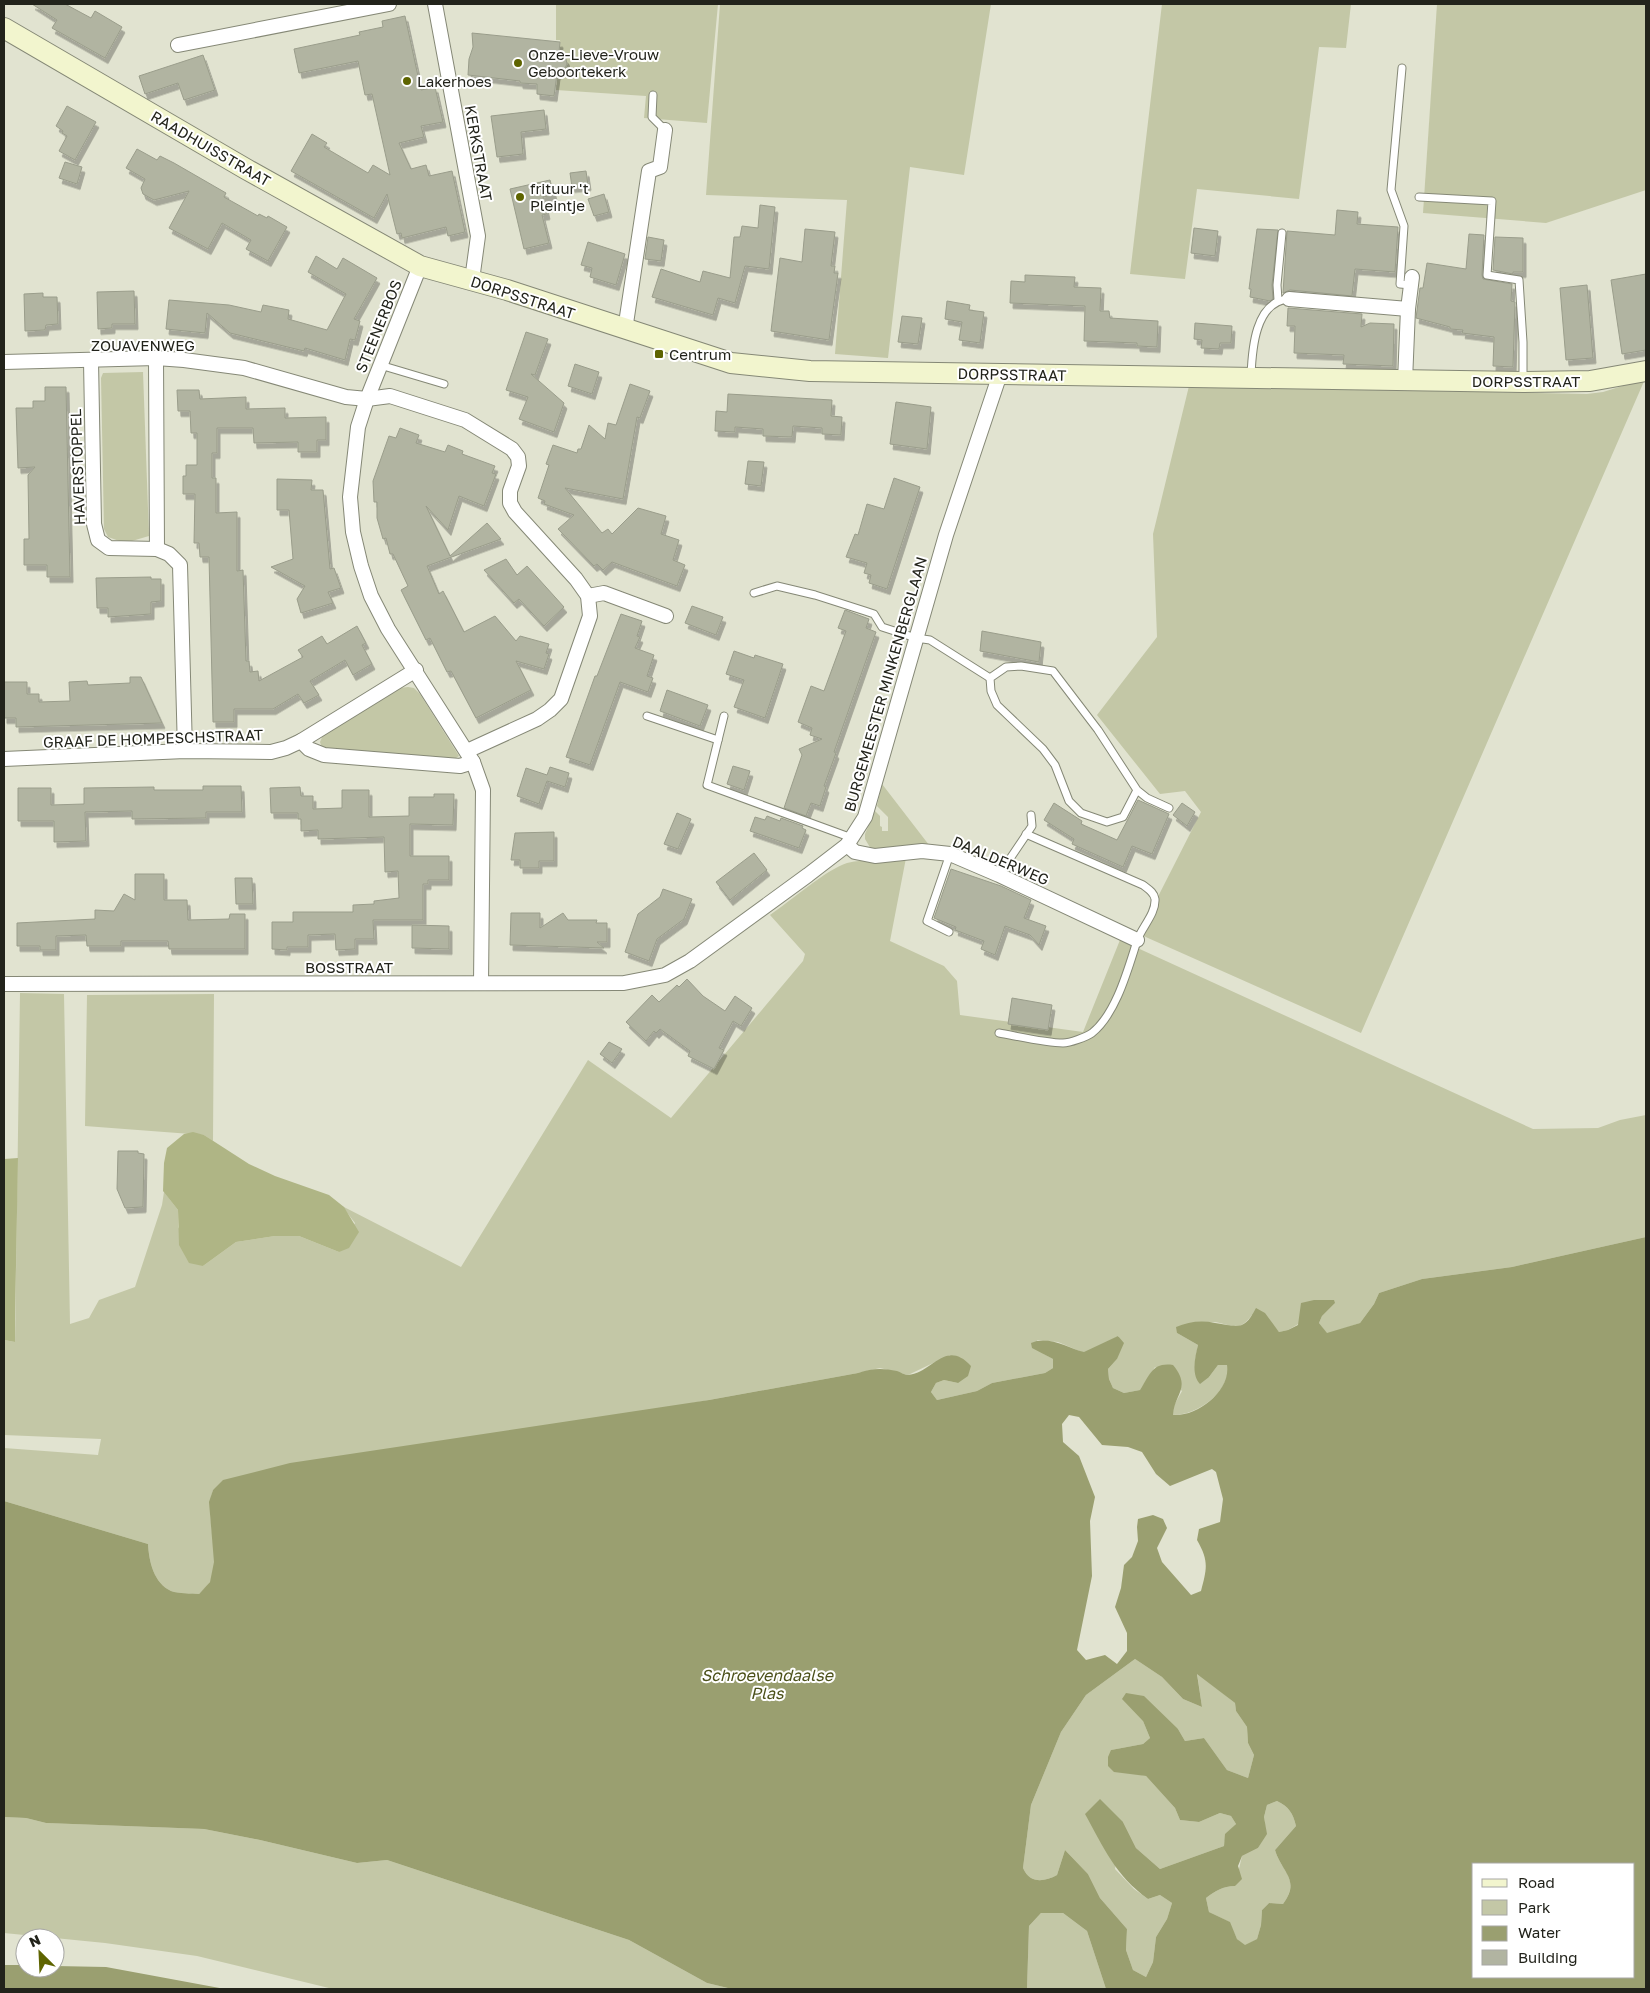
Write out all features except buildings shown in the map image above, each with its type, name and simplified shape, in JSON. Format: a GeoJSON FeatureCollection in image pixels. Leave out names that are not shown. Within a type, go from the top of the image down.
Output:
{"type":"FeatureCollection","features":[{"type":"Feature","properties":{"kind":"street"},"geometry":{"type":"LineString","coordinates":[[178,45],[388,4]]}},
{"type":"Feature","properties":{"kind":"street","name":"KERKSTRAAT"},"geometry":{"type":"LineString","coordinates":[[435,4],[478,236],[472,280]]}},
{"type":"Feature","properties":{"kind":"street","name":"RAADHUISSTRAAT"},"geometry":{"type":"LineString","coordinates":[[4,28],[246,169],[420,266]]}},
{"type":"Feature","properties":{"kind":"street"},"geometry":{"type":"LineString","coordinates":[[625,330],[649,171],[660,167],[665,130]]}},
{"type":"Feature","properties":{"kind":"street","name":"DORPSSTRAAT"},"geometry":{"type":"LineString","coordinates":[[420,266],[472,280],[731,363],[777,369],[1523,382],[1590,381],[1646,371]]}},
{"type":"Feature","properties":{"kind":"street","name":"STEENERBOS"},"geometry":{"type":"LineString","coordinates":[[416,670],[388,629],[371,596],[361,566],[353,532],[350,497],[352,466],[358,427],[380,365],[420,266]]}},
{"type":"Feature","properties":{"kind":"street"},"geometry":{"type":"LineString","coordinates":[[1405,381],[1408,308],[1412,281]]}},
{"type":"Feature","properties":{"kind":"street"},"geometry":{"type":"LineString","coordinates":[[1283,300],[1408,308]]}},
{"type":"Feature","properties":{"kind":"street"},"geometry":{"type":"LineString","coordinates":[[156,358],[158,550],[169,554],[180,565],[185,752]]}},
{"type":"Feature","properties":{"kind":"street","name":"ZOUAVENWEG"},"geometry":{"type":"LineString","coordinates":[[4,362],[156,358],[210,363],[244,368],[346,397],[367,399],[390,396],[465,420],[512,449],[518,457],[519,466],[510,491],[512,508],[576,579],[588,596]]}},
{"type":"Feature","properties":{"kind":"street","name":"HAVERSTOPPEL"},"geometry":{"type":"LineString","coordinates":[[91,361],[94,524],[98,540],[109,548],[158,550]]}},
{"type":"Feature","properties":{"kind":"street","name":"BURGEMEESTER MINKENBERGLAAN"},"geometry":{"type":"LineString","coordinates":[[690,961],[808,875],[849,842],[865,817],[946,535],[1000,374]]}},
{"type":"Feature","properties":{"kind":"street"},"geometry":{"type":"LineString","coordinates":[[301,741],[309,749],[324,755],[460,766],[470,757],[537,719],[561,699],[590,616],[588,596],[604,593],[666,616]]}},
{"type":"Feature","properties":{"kind":"street"},"geometry":{"type":"LineString","coordinates":[[416,670],[470,757],[483,790],[481,983]]}},
{"type":"Feature","properties":{"kind":"street","name":"GRAAF DE HOMPESCHSTRAAT"},"geometry":{"type":"LineString","coordinates":[[4,759],[185,752],[271,752],[301,741],[416,670]]}},
{"type":"Feature","properties":{"kind":"street","name":"DAALDERWEG"},"geometry":{"type":"LineString","coordinates":[[849,842],[855,852],[875,856],[922,850],[950,854],[1137,940]]}},
{"type":"Feature","properties":{"kind":"street","name":"BOSSTRAAT"},"geometry":{"type":"LineString","coordinates":[[4,984],[624,983],[665,975],[690,961]]}},
{"type":"Feature","properties":{"kind":"lane"},"geometry":{"type":"LineString","coordinates":[[1402,68],[1391,190],[1404,226],[1400,284],[1412,281]]}},
{"type":"Feature","properties":{"kind":"lane"},"geometry":{"type":"LineString","coordinates":[[653,94],[652,117],[665,130]]}},
{"type":"Feature","properties":{"kind":"lane"},"geometry":{"type":"LineString","coordinates":[[1419,197],[1492,201],[1487,275],[1518,280],[1523,342],[1523,382]]}},
{"type":"Feature","properties":{"kind":"lane"},"geometry":{"type":"LineString","coordinates":[[1251,377],[1252,356],[1258,328],[1267,310],[1283,300],[1276,285],[1282,233]]}},
{"type":"Feature","properties":{"kind":"lane"},"geometry":{"type":"LineString","coordinates":[[380,365],[444,384]]}},
{"type":"Feature","properties":{"kind":"lane"},"geometry":{"type":"LineString","coordinates":[[754,593],[777,586],[815,595],[874,614],[882,626],[916,638],[930,640],[990,678]]}},
{"type":"Feature","properties":{"kind":"lane"},"geometry":{"type":"LineString","coordinates":[[990,678],[1006,667],[1021,666],[1053,671],[1098,730],[1137,790],[1147,798],[1169,808]]}},
{"type":"Feature","properties":{"kind":"lane"},"geometry":{"type":"LineString","coordinates":[[990,678],[991,691],[997,705],[1043,749],[1055,765],[1069,802],[1081,813],[1107,822],[1123,816],[1137,790]]}},
{"type":"Feature","properties":{"kind":"lane"},"geometry":{"type":"LineString","coordinates":[[647,716],[718,740]]}},
{"type":"Feature","properties":{"kind":"lane"},"geometry":{"type":"LineString","coordinates":[[724,716],[707,785],[849,842]]}},
{"type":"Feature","properties":{"kind":"lane"},"geometry":{"type":"LineString","coordinates":[[998,875],[1032,826],[1031,814]]}},
{"type":"Feature","properties":{"kind":"lane"},"geometry":{"type":"LineString","coordinates":[[999,1033],[1064,1043],[1091,1034],[1104,1019],[1116,999],[1134,955],[1137,940],[1154,908],[1155,899],[1151,891],[1143,885],[1026,834]]}},
{"type":"Feature","properties":{"kind":"lane"},"geometry":{"type":"LineString","coordinates":[[949,932],[927,921],[950,854]]}},
{"type":"Feature","properties":{"kind":"green space"},"geometry":{"type":"Polygon","coordinates":[[[556,4],[718,4],[707,123],[644,118],[646,96],[556,90],[560,40],[556,40],[556,4]]]}},
{"type":"Feature","properties":{"kind":"green space"},"geometry":{"type":"Polygon","coordinates":[[[720,4],[991,4],[964,175],[910,167],[888,358],[835,354],[847,200],[706,195],[720,4]]]}},
{"type":"Feature","properties":{"kind":"green space"},"geometry":{"type":"Polygon","coordinates":[[[1162,4],[1351,4],[1346,48],[1319,47],[1299,199],[1197,189],[1185,279],[1130,274],[1162,4]]]}},
{"type":"Feature","properties":{"kind":"green space"},"geometry":{"type":"Polygon","coordinates":[[[1437,4],[1646,4],[1646,190],[1546,223],[1423,213],[1437,4]]]}},
{"type":"Feature","properties":{"kind":"green space"},"geometry":{"type":"Polygon","coordinates":[[[143,372],[149,536],[125,543],[108,537],[104,529],[101,378],[103,373],[143,372]]]}},
{"type":"Feature","properties":{"kind":"green space"},"geometry":{"type":"Polygon","coordinates":[[[1645,379],[1361,1033],[1139,934],[1201,812],[1185,791],[1160,794],[1097,715],[1157,637],[1153,534],[1189,386],[1587,394],[1603,392],[1645,379]]]}},
{"type":"Feature","properties":{"kind":"green space"},"geometry":{"type":"Polygon","coordinates":[[[400,688],[414,688],[420,694],[459,756],[450,762],[322,748],[320,742],[323,735],[400,688]]]}},
{"type":"Feature","properties":{"kind":"green space"},"geometry":{"type":"Polygon","coordinates":[[[882,784],[929,845],[871,849],[865,839],[865,834],[875,811],[880,816],[882,831],[888,831],[888,817],[877,806],[882,784]]]}},
{"type":"Feature","properties":{"kind":"green space"},"geometry":{"type":"Polygon","coordinates":[[[906,858],[890,941],[944,966],[957,981],[960,1015],[1083,1032],[1120,940],[1533,1129],[1598,1128],[1620,1120],[1646,1115],[1646,1237],[1512,1267],[1422,1279],[1379,1293],[1374,1304],[1360,1323],[1327,1334],[1319,1323],[1322,1316],[1335,1303],[1288,1330],[1279,1332],[1274,1326],[1252,1315],[1242,1325],[1238,1326],[1213,1322],[1177,1327],[1177,1333],[1198,1345],[1195,1361],[1209,1377],[1218,1365],[1228,1365],[1224,1384],[1218,1393],[1202,1406],[1183,1414],[1173,1415],[1173,1407],[1182,1391],[1155,1367],[1140,1390],[1124,1393],[1113,1388],[1109,1379],[1108,1369],[1117,1359],[1119,1336],[1084,1353],[1058,1342],[1037,1340],[1044,1354],[1053,1359],[1053,1368],[1045,1373],[992,1383],[977,1391],[937,1400],[931,1392],[936,1383],[944,1380],[958,1383],[950,1355],[908,1375],[880,1368],[213,1490],[210,1513],[214,1551],[213,1573],[209,1584],[199,1594],[174,1592],[160,1583],[151,1565],[148,1544],[4,1501],[4,1448],[98,1455],[101,1439],[4,1435],[4,1340],[15,1342],[20,993],[64,994],[70,1324],[89,1318],[99,1300],[135,1287],[162,1205],[164,1192],[178,1210],[178,1227],[203,1266],[236,1242],[275,1236],[299,1236],[339,1252],[355,1223],[342,1206],[461,1267],[588,1060],[671,1118],[803,961],[805,954],[770,915],[839,866],[869,860],[906,858]]]}},
{"type":"Feature","properties":{"kind":"green space"},"geometry":{"type":"Polygon","coordinates":[[[214,994],[213,1141],[204,1135],[85,1126],[87,995],[214,994]]]}},
{"type":"Feature","properties":{"kind":"green space"},"geometry":{"type":"Polygon","coordinates":[[[1135,1659],[1162,1677],[1183,1699],[1202,1707],[1197,1673],[1235,1703],[1236,1711],[1247,1727],[1248,1743],[1254,1755],[1248,1778],[1227,1770],[1204,1738],[1185,1741],[1178,1729],[1143,1721],[1150,1738],[1143,1744],[1111,1750],[1133,1773],[1146,1776],[1175,1808],[1180,1820],[1199,1822],[1220,1813],[1231,1816],[1236,1824],[1226,1834],[1224,1846],[1160,1869],[1136,1848],[1123,1822],[1115,1869],[1134,1889],[1148,1899],[1160,1895],[1172,1903],[1167,1919],[1156,1937],[1153,1962],[1146,1977],[1133,1970],[1126,1950],[1127,1929],[1100,1898],[1088,1874],[1065,1850],[1057,1875],[1042,1880],[1033,1879],[1029,1877],[1023,1868],[1031,1805],[1061,1732],[1086,1695],[1135,1659]]]}},
{"type":"Feature","properties":{"kind":"green space"},"geometry":{"type":"Polygon","coordinates":[[[1277,1801],[1290,1811],[1296,1826],[1275,1850],[1288,1876],[1290,1888],[1283,1904],[1269,1903],[1262,1910],[1261,1925],[1257,1939],[1245,1946],[1237,1939],[1229,1922],[1209,1912],[1206,1898],[1219,1889],[1235,1886],[1242,1856],[1258,1848],[1266,1834],[1264,1817],[1267,1805],[1277,1801]]]}},
{"type":"Feature","properties":{"kind":"green space"},"geometry":{"type":"Polygon","coordinates":[[[4,1817],[26,1818],[46,1823],[204,1829],[357,1863],[387,1860],[629,1940],[707,1983],[732,1989],[333,1989],[197,1956],[65,1939],[65,1928],[15,1928],[15,1934],[4,1933],[4,1817]]]}},
{"type":"Feature","properties":{"kind":"green space"},"geometry":{"type":"Polygon","coordinates":[[[1041,1913],[1063,1913],[1087,1931],[1106,1989],[1027,1989],[1029,1926],[1041,1913]]]}},
{"type":"Feature","properties":{"kind":"shaded area"},"geometry":{"type":"Polygon","coordinates":[[[193,1132],[204,1135],[249,1164],[275,1176],[329,1195],[344,1207],[359,1232],[349,1248],[339,1252],[299,1236],[275,1236],[236,1242],[203,1266],[189,1263],[179,1245],[178,1210],[163,1191],[164,1163],[167,1148],[184,1134],[193,1132]]]}},
{"type":"Feature","properties":{"kind":"shaded area"},"geometry":{"type":"Polygon","coordinates":[[[18,1158],[15,1342],[4,1340],[4,1159],[18,1158]]]}},
{"type":"Feature","properties":{"kind":"water","name":"Schroevendaalse Plas"},"geometry":{"type":"Polygon","coordinates":[[[1646,1237],[1646,1989],[1106,1989],[1087,1931],[1063,1913],[1041,1913],[1029,1926],[1027,1989],[732,1989],[707,1983],[629,1940],[387,1860],[357,1863],[204,1829],[46,1823],[26,1818],[4,1817],[4,1501],[148,1544],[151,1565],[160,1583],[174,1592],[199,1594],[210,1582],[214,1562],[209,1502],[213,1490],[223,1480],[290,1463],[709,1400],[873,1369],[892,1370],[908,1375],[917,1373],[946,1356],[954,1355],[962,1358],[971,1366],[968,1376],[958,1383],[944,1380],[936,1383],[931,1392],[937,1400],[977,1391],[992,1383],[1045,1373],[1053,1368],[1053,1359],[1032,1348],[1031,1343],[1044,1340],[1084,1352],[1118,1336],[1124,1343],[1117,1359],[1108,1369],[1109,1379],[1113,1388],[1124,1393],[1140,1390],[1149,1375],[1156,1368],[1173,1365],[1182,1385],[1173,1415],[1182,1414],[1202,1407],[1218,1393],[1227,1375],[1227,1365],[1218,1365],[1209,1377],[1200,1384],[1195,1376],[1195,1360],[1198,1345],[1177,1333],[1176,1327],[1200,1322],[1239,1326],[1248,1321],[1256,1308],[1265,1313],[1279,1332],[1298,1325],[1301,1303],[1314,1300],[1334,1300],[1335,1303],[1322,1316],[1319,1323],[1327,1333],[1360,1323],[1374,1304],[1379,1293],[1422,1279],[1512,1267],[1646,1237]],[[1069,1415],[1062,1424],[1063,1442],[1079,1456],[1095,1497],[1090,1521],[1092,1576],[1077,1650],[1086,1660],[1105,1655],[1117,1664],[1127,1651],[1127,1633],[1115,1607],[1121,1588],[1124,1565],[1132,1557],[1138,1541],[1138,1519],[1153,1515],[1163,1519],[1167,1528],[1157,1548],[1162,1562],[1191,1595],[1201,1591],[1206,1570],[1204,1554],[1197,1540],[1199,1529],[1220,1522],[1223,1499],[1216,1472],[1212,1469],[1170,1486],[1156,1474],[1142,1452],[1128,1447],[1102,1445],[1079,1417],[1069,1415]],[[1135,1659],[1086,1695],[1061,1732],[1031,1805],[1023,1868],[1029,1877],[1033,1879],[1042,1880],[1057,1875],[1065,1850],[1088,1874],[1100,1898],[1127,1929],[1126,1950],[1133,1970],[1146,1977],[1153,1962],[1156,1937],[1167,1919],[1172,1903],[1160,1895],[1148,1899],[1127,1880],[1111,1860],[1085,1814],[1100,1799],[1123,1822],[1136,1848],[1160,1869],[1224,1846],[1225,1834],[1236,1824],[1231,1816],[1220,1813],[1199,1822],[1180,1820],[1175,1808],[1146,1776],[1114,1772],[1108,1766],[1108,1757],[1111,1750],[1143,1744],[1150,1738],[1143,1721],[1122,1699],[1126,1693],[1144,1696],[1178,1729],[1185,1741],[1204,1738],[1227,1770],[1248,1778],[1254,1755],[1248,1743],[1247,1727],[1236,1711],[1235,1703],[1197,1674],[1202,1707],[1183,1699],[1162,1677],[1135,1659]],[[1277,1801],[1267,1805],[1264,1817],[1267,1834],[1258,1848],[1242,1856],[1238,1866],[1242,1879],[1235,1886],[1219,1889],[1206,1898],[1209,1912],[1230,1922],[1237,1939],[1245,1945],[1257,1939],[1261,1925],[1262,1910],[1269,1903],[1283,1904],[1290,1889],[1290,1882],[1275,1850],[1296,1826],[1290,1811],[1277,1801]]]}},
{"type":"Feature","properties":{"kind":"water"},"geometry":{"type":"Polygon","coordinates":[[[4,1965],[15,1965],[15,1978],[65,1978],[65,1966],[106,1967],[225,1989],[4,1989],[4,1965]]]}},
{"type":"Feature","properties":{"kind":"place","name":"Onze-Lieve-Vrouw Geboortekerk"},"geometry":{"type":"Point","coordinates":[518,63]}},
{"type":"Feature","properties":{"kind":"place","name":"Lakerhoes"},"geometry":{"type":"Point","coordinates":[407,81]}},
{"type":"Feature","properties":{"kind":"place","name":"frituur 't Pleintje"},"geometry":{"type":"Point","coordinates":[520,197]}},
{"type":"Feature","properties":{"kind":"place","name":"Centrum"},"geometry":{"type":"Point","coordinates":[659,354]}}]}
